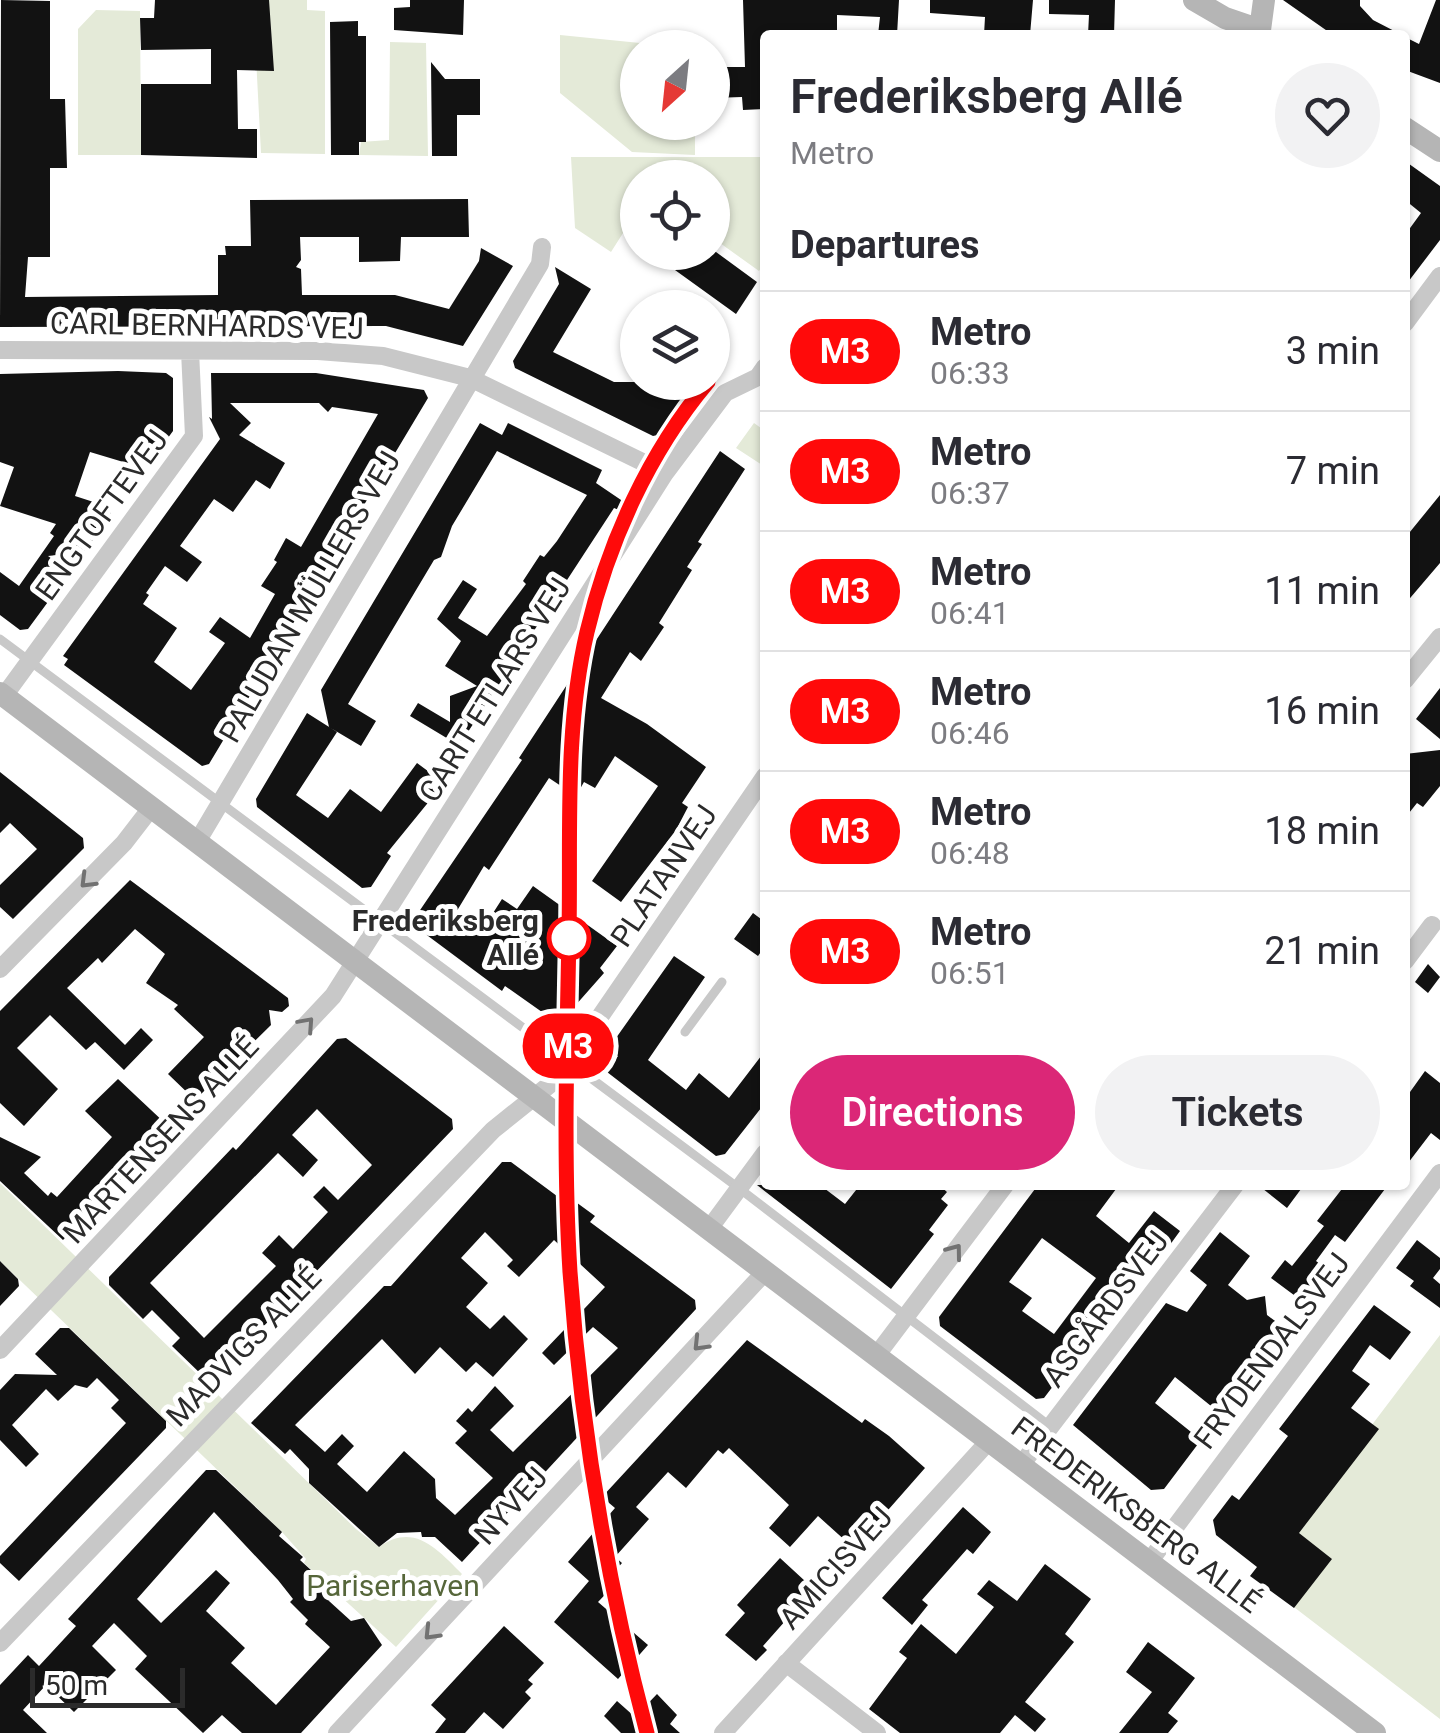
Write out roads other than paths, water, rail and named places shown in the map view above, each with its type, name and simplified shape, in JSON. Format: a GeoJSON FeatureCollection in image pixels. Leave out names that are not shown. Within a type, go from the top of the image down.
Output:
{"type":"FeatureCollection","features":[{"type":"Feature","properties":{"kind":"street"},"geometry":{"type":"LineString","coordinates":[[1194,0],[1254,30]]}},
{"type":"Feature","properties":{"kind":"street"},"geometry":{"type":"LineString","coordinates":[[1226,0],[1259,30]]}},
{"type":"Feature","properties":{"kind":"street"},"geometry":{"type":"LineString","coordinates":[[1262,30],[1264,0]]}},
{"type":"Feature","properties":{"kind":"street"},"geometry":{"type":"LineString","coordinates":[[1410,131],[1440,152]]}},
{"type":"Feature","properties":{"kind":"street"},"geometry":{"type":"LineString","coordinates":[[470,378],[540,264],[542,247]]}},
{"type":"Feature","properties":{"kind":"street"},"geometry":{"type":"LineString","coordinates":[[1410,316],[1440,276]]}},
{"type":"Feature","properties":{"kind":"street","name":"CARL BERNHARDS VEJ"},"geometry":{"type":"LineString","coordinates":[[0,350],[318,351],[382,356],[470,378],[666,473]]}},
{"type":"Feature","properties":{"kind":"street","name":"ENGTOFTEVEJ"},"geometry":{"type":"LineString","coordinates":[[2,694],[194,436],[190,350]]}},
{"type":"Feature","properties":{"kind":"street","name":"CARIT ETLARS VEJ"},"geometry":{"type":"LineString","coordinates":[[356,962],[666,473],[725,392],[760,374]]}},
{"type":"Feature","properties":{"kind":"street","name":"PALUDAN MÜLLERS VEJ"},"geometry":{"type":"LineString","coordinates":[[197,842],[470,378]]}},
{"type":"Feature","properties":{"kind":"street"},"geometry":{"type":"LineString","coordinates":[[1410,674],[1440,638]]}},
{"type":"Feature","properties":{"kind":"street","name":"FREDERIKSBERG ALLÉ"},"geometry":{"type":"LineString","coordinates":[[2,694],[1375,1733]]}},
{"type":"Feature","properties":{"kind":"street","name":"PLATANVEJ"},"geometry":{"type":"LineString","coordinates":[[534,1098],[553,1084],[569,1064],[760,783]]}},
{"type":"Feature","properties":{"kind":"street"},"geometry":{"type":"LineString","coordinates":[[0,969],[124,843],[152,808]]}},
{"type":"Feature","properties":{"kind":"street"},"geometry":{"type":"LineString","coordinates":[[1410,954],[1432,925]]}},
{"type":"Feature","properties":{"kind":"street","name":"MARTENSENS ALLÉ"},"geometry":{"type":"LineString","coordinates":[[0,1350],[249,1089],[333,996],[356,962]]}},
{"type":"Feature","properties":{"kind":"street","name":"MADVIGS ALLÉ"},"geometry":{"type":"LineString","coordinates":[[0,1643],[391,1234],[513,1110],[534,1098]]}},
{"type":"Feature","properties":{"kind":"street"},"geometry":{"type":"LineString","coordinates":[[709,1229],[760,1160]]}},
{"type":"Feature","properties":{"kind":"street","name":"FRYDENDALSVEJ"},"geometry":{"type":"LineString","coordinates":[[1149,1562],[1440,1173]]}},
{"type":"Feature","properties":{"kind":"street"},"geometry":{"type":"LineString","coordinates":[[876,1356],[1001,1190]]}},
{"type":"Feature","properties":{"kind":"street","name":"ASGÅRDSVEJ"},"geometry":{"type":"LineString","coordinates":[[1021,1465],[1231,1190]]}},
{"type":"Feature","properties":{"kind":"street","name":"NYVEJ"},"geometry":{"type":"LineString","coordinates":[[337,1733],[766,1272]]}},
{"type":"Feature","properties":{"kind":"street","name":"AMICISVEJ"},"geometry":{"type":"LineString","coordinates":[[723,1733],[989,1441]]}},
{"type":"Feature","properties":{"kind":"street"},"geometry":{"type":"LineString","coordinates":[[786,1664],[877,1733]]}},
{"type":"Feature","properties":{"kind":"lane"},"geometry":{"type":"LineString","coordinates":[[0,639],[740,1189],[1050,1427]]}},
{"type":"Feature","properties":{"kind":"lane"},"geometry":{"type":"LineString","coordinates":[[685,1032],[722,982]]}},
{"type":"Feature","properties":{"kind":"metro line","name":"M3"},"geometry":{"type":"LineString","coordinates":[[647,1733],[625,1652],[600,1527],[581,1400],[570,1270],[566,1139],[571,768],[581,666],[606,566],[632,503],[665,443],[695,400]]}},
{"type":"Feature","properties":{"kind":"place","name":"Frederiksberg Allé"},"geometry":{"type":"Point","coordinates":[569,938]}},
{"type":"Feature","properties":{"kind":"park label","name":"Pariserhaven"},"geometry":{"type":"Point","coordinates":[393,1586]}}]}
